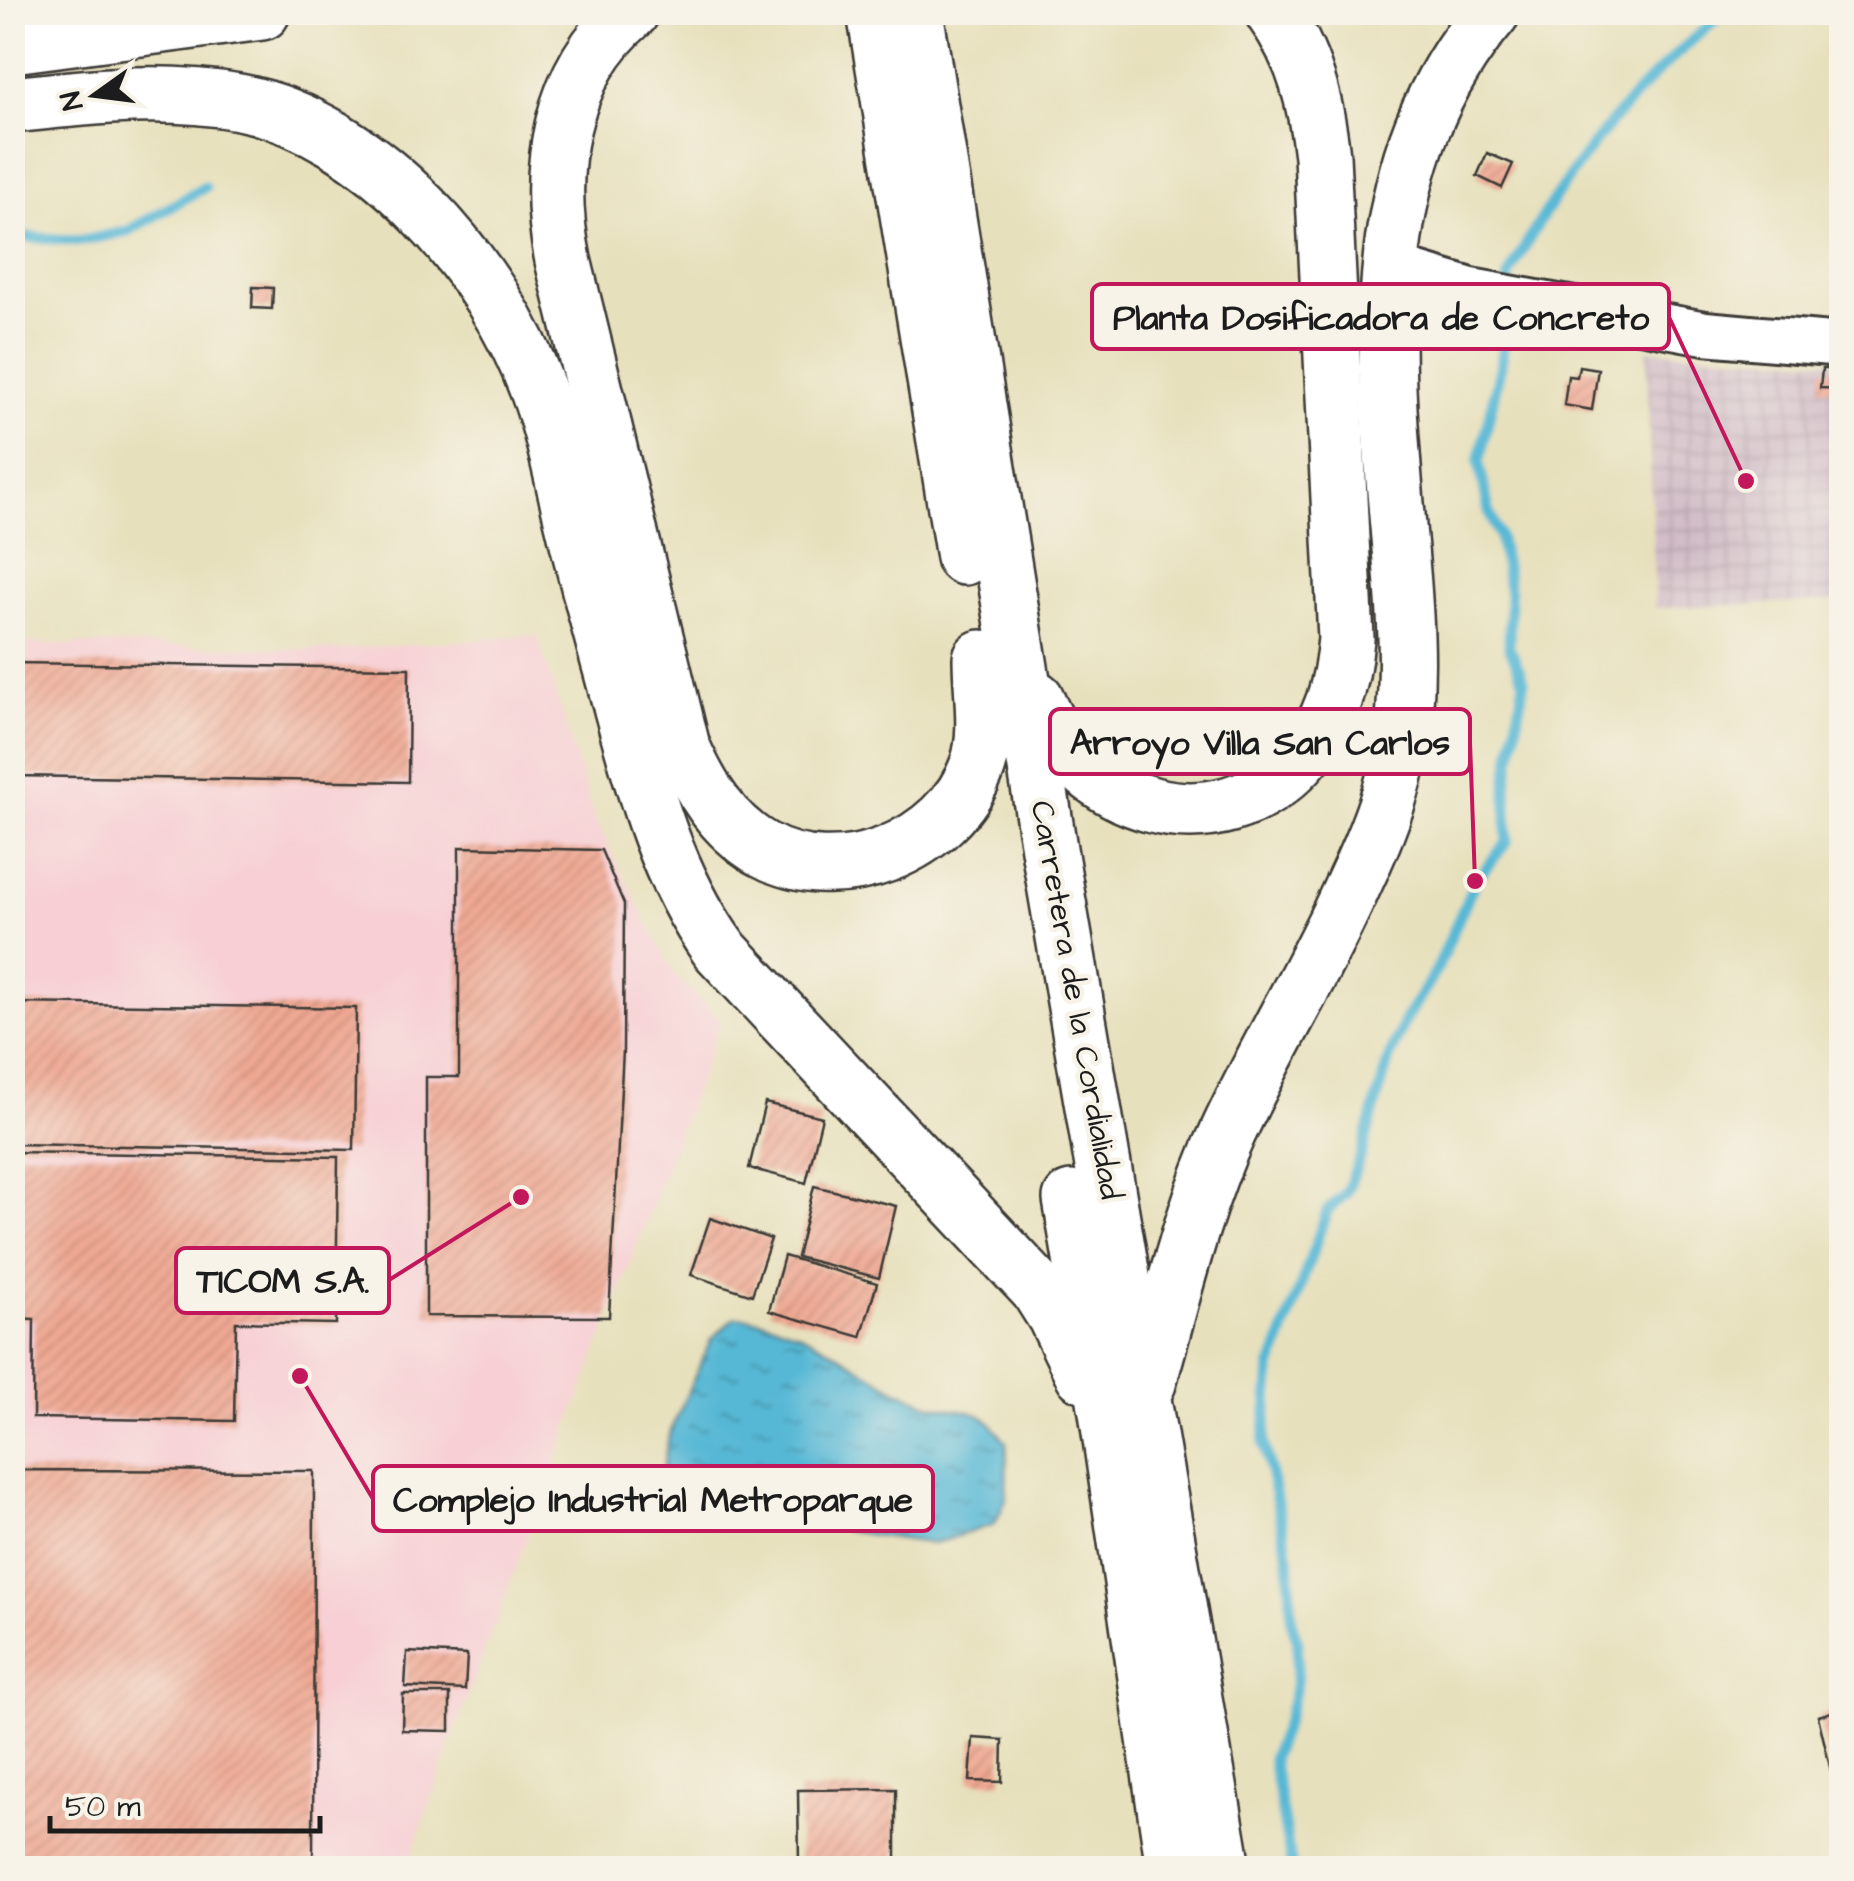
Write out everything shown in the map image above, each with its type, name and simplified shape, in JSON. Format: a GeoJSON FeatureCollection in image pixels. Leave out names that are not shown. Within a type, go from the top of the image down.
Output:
{"type":"FeatureCollection","features":[{"type":"Feature","properties":{"kind":"highway"},"geometry":{"type":"LineString","coordinates":[[12,45],[262,12]]}},
{"type":"Feature","properties":{"kind":"highway"},"geometry":{"type":"LineString","coordinates":[[631,12],[592,56],[570,100],[559,148],[555,205],[563,260],[682,747],[704,792],[740,833],[785,858],[839,865],[893,852],[936,826],[963,793],[976,769],[999,654]]}},
{"type":"Feature","properties":{"kind":"highway","name":"Carretera de la Cordialidad"},"geometry":{"type":"LineString","coordinates":[[875,12],[932,252],[1126,1404],[1224,1868]]}},
{"type":"Feature","properties":{"kind":"highway","name":"Carretera de la Cordialidad"},"geometry":{"type":"LineString","coordinates":[[915,12],[932,252]]}},
{"type":"Feature","properties":{"kind":"highway"},"geometry":{"type":"LineString","coordinates":[[999,654],[1058,743],[1104,785],[1153,807],[1197,810],[1248,797],[1266,788],[1302,758],[1327,720],[1338,692],[1346,639],[1322,156],[1310,85],[1300,58],[1273,12]]}},
{"type":"Feature","properties":{"kind":"highway"},"geometry":{"type":"LineString","coordinates":[[12,105],[142,94],[243,103],[324,132],[389,178],[432,220],[498,309],[538,389],[648,803],[688,900],[719,950],[1038,1289],[1075,1361],[1126,1404],[1211,1175],[1237,1114],[1340,915],[1380,823],[1398,763],[1406,649],[1386,364],[1388,265],[1400,198],[1435,98],[1492,12]]}},
{"type":"Feature","properties":{"kind":"highway"},"geometry":{"type":"LineString","coordinates":[[12,74],[87,35]]}},
{"type":"Feature","properties":{"kind":"highway","name":"Carretera de la Cordialidad"},"geometry":{"type":"LineString","coordinates":[[1126,1404],[1174,1868]]}},
{"type":"Feature","properties":{"kind":"lane"},"geometry":{"type":"LineString","coordinates":[[1388,265],[1471,290],[1704,333],[1842,345]]}},
{"type":"Feature","properties":{"kind":"shaded area"},"geometry":{"type":"Polygon","coordinates":[[[1647,350],[1841,362],[1841,601],[1655,608],[1647,350]]]}},
{"type":"Feature","properties":{"kind":"shaded area"},"geometry":{"type":"Polygon","coordinates":[[[537,635],[595,820],[674,975],[721,1020],[454,1732],[407,1868],[13,1868],[13,643],[336,650],[537,635]]]}},
{"type":"Feature","properties":{"kind":"water"},"geometry":{"type":"Polygon","coordinates":[[[735,1317],[787,1328],[902,1392],[986,1419],[1007,1443],[1006,1499],[995,1524],[934,1544],[853,1532],[807,1520],[764,1519],[663,1468],[669,1435],[711,1340],[735,1317]]]}},
{"type":"Feature","properties":{"kind":"building"},"geometry":{"type":"Polygon","coordinates":[[[1487,153],[1513,164],[1502,188],[1477,176],[1487,153]]]}},
{"type":"Feature","properties":{"kind":"building"},"geometry":{"type":"Polygon","coordinates":[[[253,287],[273,288],[272,309],[252,308],[253,287]]]}},
{"type":"Feature","properties":{"kind":"building"},"geometry":{"type":"Polygon","coordinates":[[[1579,366],[1598,369],[1592,410],[1564,405],[1568,376],[1577,377],[1579,366]]]}},
{"type":"Feature","properties":{"kind":"building"},"geometry":{"type":"Polygon","coordinates":[[[1822,369],[1842,369],[1842,389],[1820,388],[1822,369]]]}},
{"type":"Feature","properties":{"kind":"building"},"geometry":{"type":"Polygon","coordinates":[[[12,663],[409,668],[408,782],[12,776],[12,663]]]}},
{"type":"Feature","properties":{"kind":"building"},"geometry":{"type":"Polygon","coordinates":[[[459,847],[601,850],[624,904],[623,1050],[609,1317],[426,1316],[426,1077],[459,1077],[459,847]]]}},
{"type":"Feature","properties":{"kind":"building"},"geometry":{"type":"Polygon","coordinates":[[[12,1003],[356,1008],[354,1150],[12,1144],[12,1003]]]}},
{"type":"Feature","properties":{"kind":"building"},"geometry":{"type":"Polygon","coordinates":[[[765,1103],[822,1117],[806,1183],[749,1168],[765,1103]]]}},
{"type":"Feature","properties":{"kind":"building"},"geometry":{"type":"Polygon","coordinates":[[[12,1152],[338,1157],[336,1324],[236,1322],[234,1421],[33,1418],[34,1319],[12,1318],[12,1152]]]}},
{"type":"Feature","properties":{"kind":"building"},"geometry":{"type":"Polygon","coordinates":[[[814,1186],[896,1206],[879,1278],[797,1257],[814,1186]]]}},
{"type":"Feature","properties":{"kind":"building"},"geometry":{"type":"Polygon","coordinates":[[[710,1218],[771,1239],[752,1295],[691,1275],[710,1218]]]}},
{"type":"Feature","properties":{"kind":"building"},"geometry":{"type":"Polygon","coordinates":[[[784,1256],[877,1283],[861,1337],[769,1311],[784,1256]]]}},
{"type":"Feature","properties":{"kind":"building"},"geometry":{"type":"Polygon","coordinates":[[[12,1470],[314,1471],[313,1868],[12,1868],[12,1470]]]}},
{"type":"Feature","properties":{"kind":"building"},"geometry":{"type":"Polygon","coordinates":[[[407,1652],[467,1655],[465,1690],[405,1687],[407,1652]]]}},
{"type":"Feature","properties":{"kind":"building"},"geometry":{"type":"Polygon","coordinates":[[[403,1694],[450,1694],[450,1731],[402,1730],[403,1694]]]}},
{"type":"Feature","properties":{"kind":"building"},"geometry":{"type":"Polygon","coordinates":[[[1842,1709],[1842,1809],[1840,1809],[1818,1716],[1842,1709]]]}},
{"type":"Feature","properties":{"kind":"building"},"geometry":{"type":"Polygon","coordinates":[[[973,1738],[1003,1740],[1002,1782],[970,1781],[973,1738]]]}},
{"type":"Feature","properties":{"kind":"building"},"geometry":{"type":"Polygon","coordinates":[[[896,1789],[896,1866],[799,1865],[798,1790],[896,1789]]]}},
{"type":"Feature","properties":{"kind":"waterway"},"geometry":{"type":"LineString","coordinates":[[1508,287],[1509,275],[1531,236],[1603,132],[1660,70],[1726,12]]}},
{"type":"Feature","properties":{"kind":"waterway"},"geometry":{"type":"LineString","coordinates":[[12,236],[82,241],[128,231],[205,187]]}},
{"type":"Feature","properties":{"kind":"waterway"},"geometry":{"type":"LineString","coordinates":[[1292,1868],[1272,1758],[1296,1683],[1298,1642],[1292,1624],[1289,1558],[1264,1443],[1271,1369],[1327,1211],[1346,1193],[1361,1155],[1389,1058],[1404,1022],[1437,969],[1475,881],[1507,842],[1507,784],[1524,681],[1509,646],[1510,594],[1479,462],[1502,359],[1506,305]]}},
{"type":"Feature","properties":{"kind":"place","name":"Planta Dosificadora de Concreto"},"geometry":{"type":"Point","coordinates":[1746,481]}},
{"type":"Feature","properties":{"kind":"place","name":"Arroyo Villa San Carlos"},"geometry":{"type":"Point","coordinates":[1475,881]}},
{"type":"Feature","properties":{"kind":"place","name":"TICOM S.A."},"geometry":{"type":"Point","coordinates":[521,1197]}},
{"type":"Feature","properties":{"kind":"place","name":"Complejo Industrial Metroparque"},"geometry":{"type":"Point","coordinates":[300,1376]}}]}
